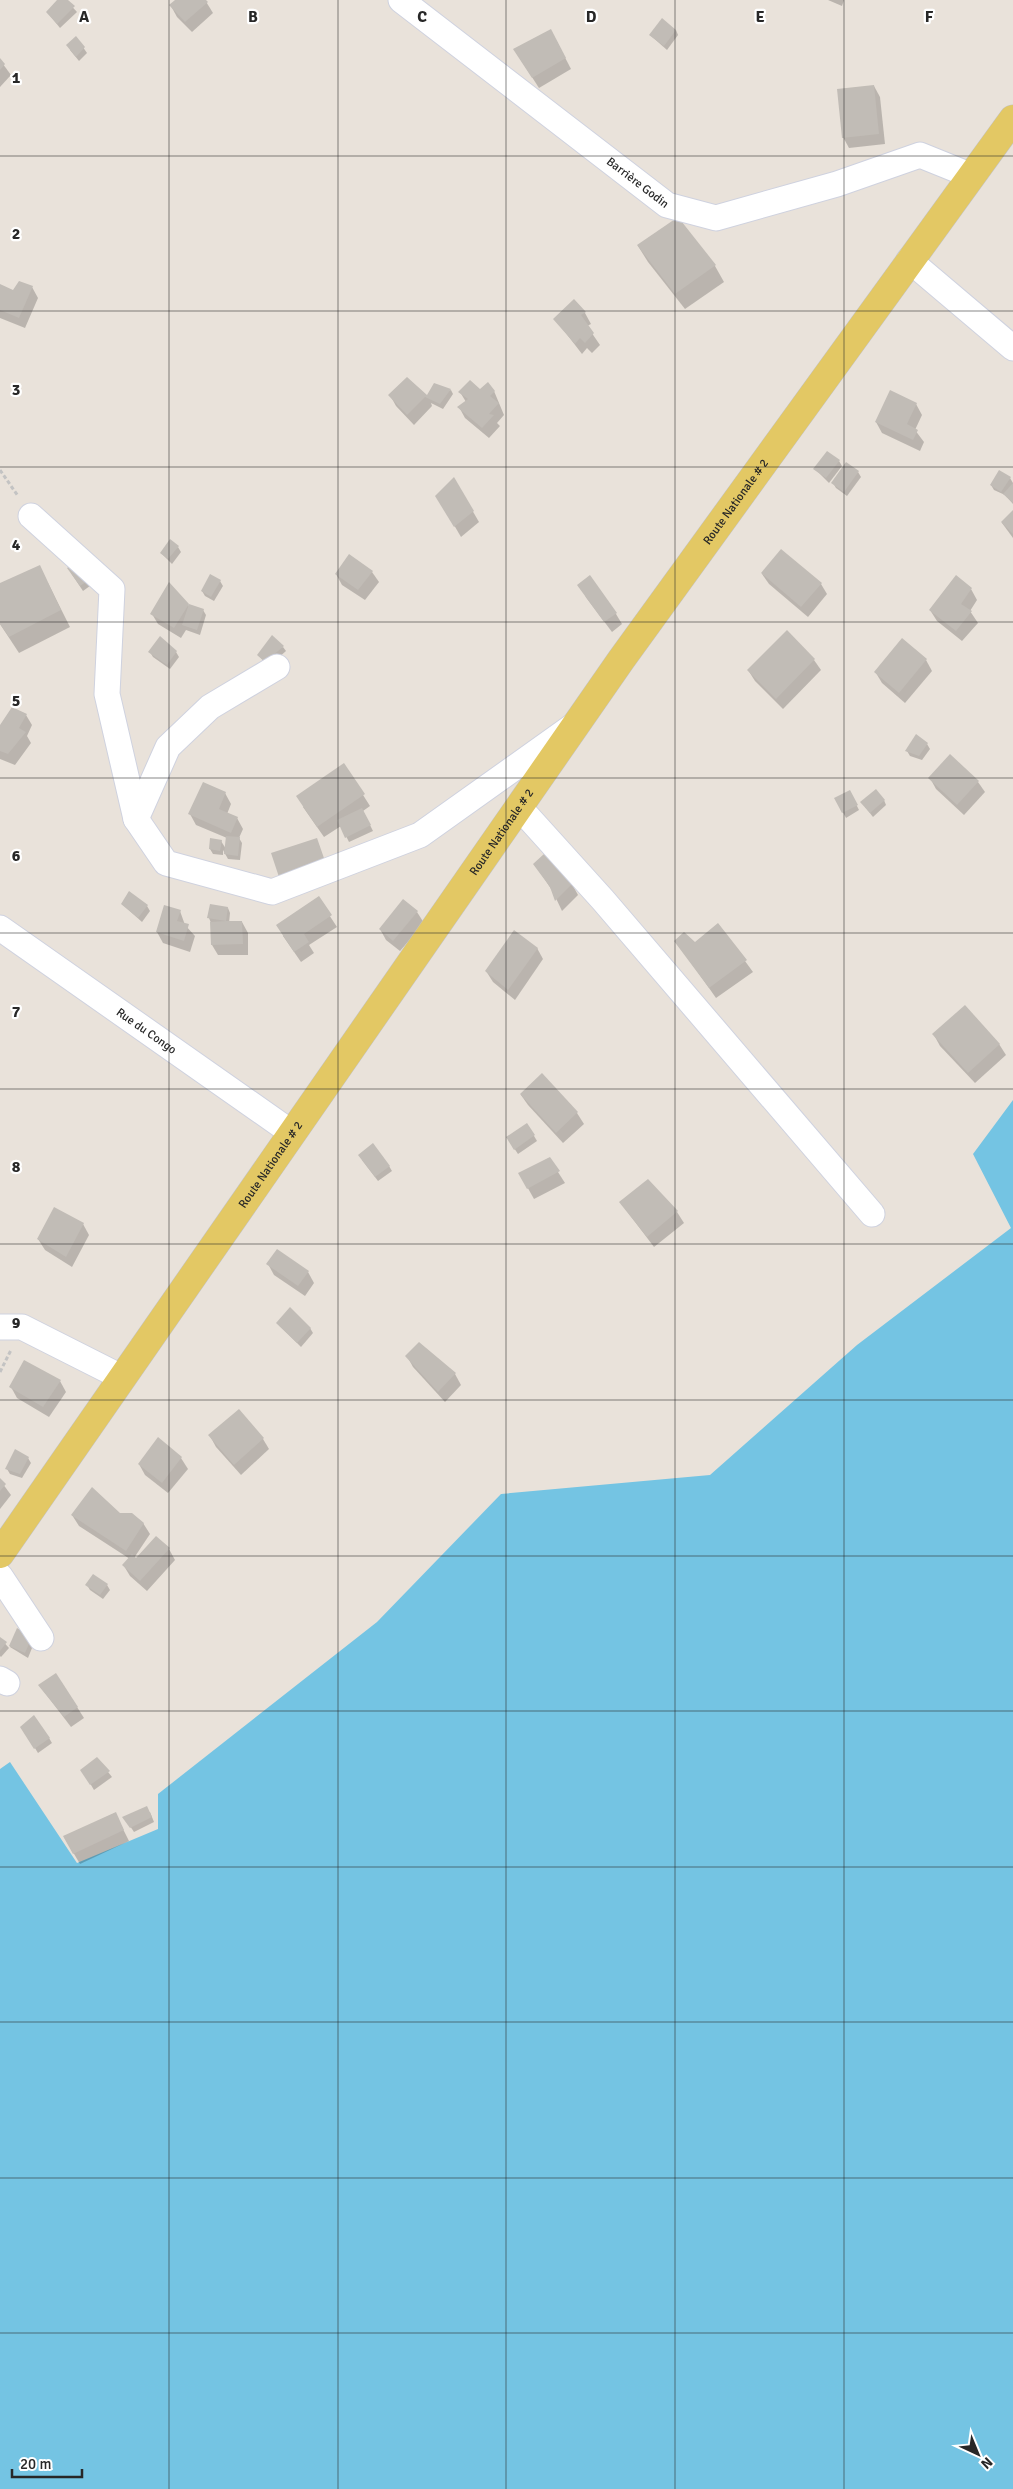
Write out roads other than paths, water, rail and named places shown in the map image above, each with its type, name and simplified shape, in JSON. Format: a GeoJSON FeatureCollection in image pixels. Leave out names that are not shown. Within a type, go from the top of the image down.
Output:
{"type":"FeatureCollection","features":[{"type":"Feature","properties":{"kind":"main road","name":"Route Nationale # 2"},"geometry":{"type":"LineString","coordinates":[[0,1554],[579,722],[909,260],[1013,119]]}},
{"type":"Feature","properties":{"kind":"street","name":"Barrière Godin"},"geometry":{"type":"LineString","coordinates":[[406,2],[667,205],[716,218],[837,184],[920,155],[972,176]]}},
{"type":"Feature","properties":{"kind":"street"},"geometry":{"type":"LineString","coordinates":[[909,260],[1013,348]]}},
{"type":"Feature","properties":{"kind":"street"},"geometry":{"type":"LineString","coordinates":[[32,516],[112,589],[107,694],[136,819],[166,863],[272,892],[420,835],[579,722]]}},
{"type":"Feature","properties":{"kind":"street"},"geometry":{"type":"LineString","coordinates":[[136,819],[168,747],[210,707],[278,667]]}},
{"type":"Feature","properties":{"kind":"street"},"geometry":{"type":"LineString","coordinates":[[519,807],[604,900],[872,1214]]}},
{"type":"Feature","properties":{"kind":"street","name":"Rue du Congo"},"geometry":{"type":"LineString","coordinates":[[0,928],[292,1133]]}},
{"type":"Feature","properties":{"kind":"street"},"geometry":{"type":"LineString","coordinates":[[0,1327],[22,1327],[121,1378]]}},
{"type":"Feature","properties":{"kind":"street"},"geometry":{"type":"LineString","coordinates":[[0,1576],[41,1638]]}},
{"type":"Feature","properties":{"kind":"water"},"geometry":{"type":"Polygon","coordinates":[[[1013,1100],[1013,2489],[0,2489],[0,1769],[10,1762],[77,1863],[158,1829],[158,1794],[377,1622],[501,1494],[710,1475],[857,1345],[1011,1228],[973,1154],[1013,1100]]]}}]}
